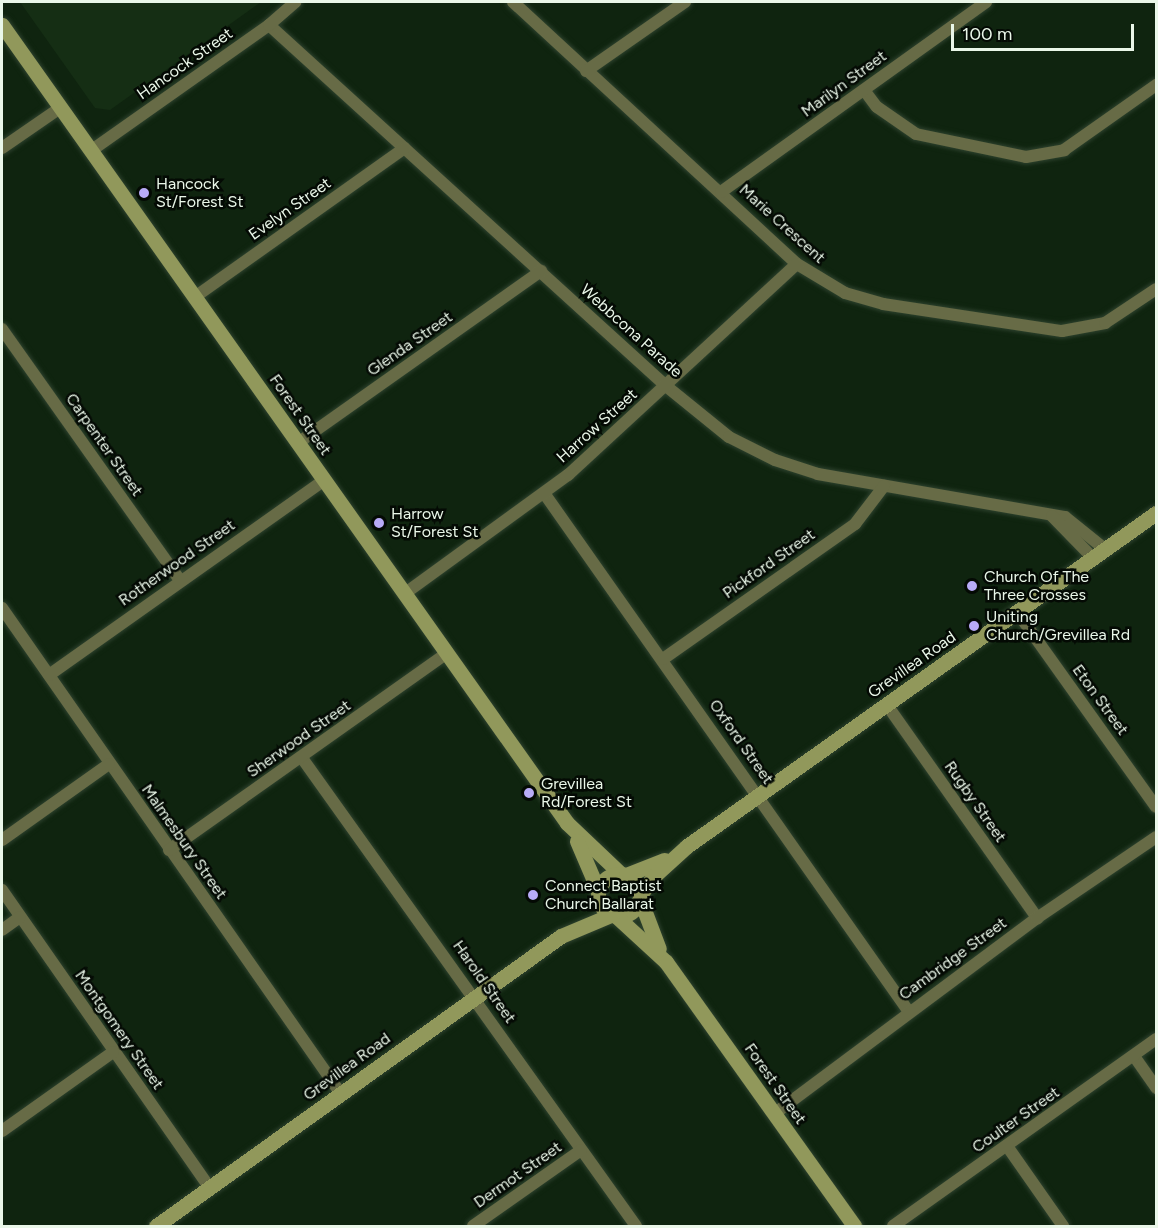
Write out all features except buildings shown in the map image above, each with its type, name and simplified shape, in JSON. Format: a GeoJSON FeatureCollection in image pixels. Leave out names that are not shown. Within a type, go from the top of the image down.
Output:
{"type":"FeatureCollection","features":[{"type":"Feature","properties":{"kind":"street","name":"Hancock Street"},"geometry":{"type":"LineString","coordinates":[[92,150],[269,24],[295,2]]}},
{"type":"Feature","properties":{"kind":"street","name":"Marie Crescent"},"geometry":{"type":"LineString","coordinates":[[513,2],[797,264],[826,285],[864,300],[1062,331],[1105,323],[1156,289]]}},
{"type":"Feature","properties":{"kind":"street"},"geometry":{"type":"LineString","coordinates":[[586,71],[685,2]]}},
{"type":"Feature","properties":{"kind":"street","name":"Marilyn Street"},"geometry":{"type":"LineString","coordinates":[[721,192],[986,2]]}},
{"type":"Feature","properties":{"kind":"street","name":"Forest Street"},"geometry":{"type":"LineString","coordinates":[[2,24],[570,827]]}},
{"type":"Feature","properties":{"kind":"street","name":"Webbcona Parade"},"geometry":{"type":"LineString","coordinates":[[269,24],[709,423],[758,453],[818,474],[1048,514],[1100,554]]}},
{"type":"Feature","properties":{"kind":"street"},"geometry":{"type":"LineString","coordinates":[[864,90],[877,107],[916,134],[977,150],[1026,157],[1064,150],[1156,85]]}},
{"type":"Feature","properties":{"kind":"street"},"geometry":{"type":"LineString","coordinates":[[2,148],[60,108]]}},
{"type":"Feature","properties":{"kind":"street","name":"Evelyn Street"},"geometry":{"type":"LineString","coordinates":[[195,297],[405,148]]}},
{"type":"Feature","properties":{"kind":"street","name":"Harrow Street"},"geometry":{"type":"LineString","coordinates":[[404,594],[544,494],[666,386],[797,264]]}},
{"type":"Feature","properties":{"kind":"street","name":"Glenda Street"},"geometry":{"type":"LineString","coordinates":[[298,443],[541,272]]}},
{"type":"Feature","properties":{"kind":"street","name":"Carpenter Street"},"geometry":{"type":"LineString","coordinates":[[2,329],[180,580]]}},
{"type":"Feature","properties":{"kind":"street","name":"Rotherwood Street"},"geometry":{"type":"LineString","coordinates":[[49,675],[324,480]]}},
{"type":"Feature","properties":{"kind":"street","name":"Pickford Street"},"geometry":{"type":"LineString","coordinates":[[663,659],[855,524],[884,486]]}},
{"type":"Feature","properties":{"kind":"street","name":"Oxford Street"},"geometry":{"type":"LineString","coordinates":[[544,494],[663,659],[909,1012]]}},
{"type":"Feature","properties":{"kind":"street","name":"Grevillea Road"},"geometry":{"type":"LineString","coordinates":[[156,1227],[561,936],[598,893],[605,879],[623,875],[687,846],[1156,514]]}},
{"type":"Feature","properties":{"kind":"street","name":"Malmesbury Street"},"geometry":{"type":"LineString","coordinates":[[2,608],[109,765],[341,1094]]}},
{"type":"Feature","properties":{"kind":"street","name":"Eton Street"},"geometry":{"type":"LineString","coordinates":[[1017,612],[1156,807]]}},
{"type":"Feature","properties":{"kind":"street","name":"Sherwood Street"},"geometry":{"type":"LineString","coordinates":[[169,850],[302,758],[447,653]]}},
{"type":"Feature","properties":{"kind":"street","name":"Rugby Street"},"geometry":{"type":"LineString","coordinates":[[887,705],[1037,918]]}},
{"type":"Feature","properties":{"kind":"street","name":"Harold Street"},"geometry":{"type":"LineString","coordinates":[[302,758],[475,997],[636,1227]]}},
{"type":"Feature","properties":{"kind":"street"},"geometry":{"type":"LineString","coordinates":[[2,840],[109,765]]}},
{"type":"Feature","properties":{"kind":"street"},"geometry":{"type":"LineString","coordinates":[[570,827],[623,875],[636,883],[640,897]]}},
{"type":"Feature","properties":{"kind":"street"},"geometry":{"type":"LineString","coordinates":[[570,827],[598,893],[602,909],[614,916]]}},
{"type":"Feature","properties":{"kind":"street","name":"Cambridge Street"},"geometry":{"type":"LineString","coordinates":[[774,1114],[1037,918],[1156,837]]}},
{"type":"Feature","properties":{"kind":"street","name":"Grevillea Road"},"geometry":{"type":"LineString","coordinates":[[561,936],[631,912],[640,897],[687,846]]}},
{"type":"Feature","properties":{"kind":"street","name":"Montgomery Street"},"geometry":{"type":"LineString","coordinates":[[2,890],[210,1188]]}},
{"type":"Feature","properties":{"kind":"street","name":"Forest Street"},"geometry":{"type":"LineString","coordinates":[[640,897],[666,962]]}},
{"type":"Feature","properties":{"kind":"street","name":"Forest Street"},"geometry":{"type":"LineString","coordinates":[[614,916],[666,962],[854,1227]]}},
{"type":"Feature","properties":{"kind":"street"},"geometry":{"type":"LineString","coordinates":[[2,930],[20,917]]}},
{"type":"Feature","properties":{"kind":"street","name":"Coulter Street"},"geometry":{"type":"LineString","coordinates":[[893,1227],[1156,1039]]}},
{"type":"Feature","properties":{"kind":"street"},"geometry":{"type":"LineString","coordinates":[[2,1131],[113,1052]]}},
{"type":"Feature","properties":{"kind":"street"},"geometry":{"type":"LineString","coordinates":[[1134,1056],[1156,1088]]}},
{"type":"Feature","properties":{"kind":"street"},"geometry":{"type":"LineString","coordinates":[[1007,1146],[1063,1227]]}},
{"type":"Feature","properties":{"kind":"street","name":"Dermot Street"},"geometry":{"type":"LineString","coordinates":[[473,1227],[581,1150]]}},
{"type":"Feature","properties":{"kind":"shaded area"},"geometry":{"type":"Polygon","coordinates":[[[20,2],[261,2],[110,110],[95,108],[20,2]]]}},
{"type":"Feature","properties":{"kind":"place","name":"Hancock St/Forest St"},"geometry":{"type":"Point","coordinates":[144,193]}},
{"type":"Feature","properties":{"kind":"place","name":"Harrow St/Forest St"},"geometry":{"type":"Point","coordinates":[379,523]}},
{"type":"Feature","properties":{"kind":"place","name":"Church Of The Three Crosses"},"geometry":{"type":"Point","coordinates":[972,586]}},
{"type":"Feature","properties":{"kind":"place","name":"Uniting Church/Grevillea Rd"},"geometry":{"type":"Point","coordinates":[974,626]}},
{"type":"Feature","properties":{"kind":"place","name":"Grevillea Rd/Forest St"},"geometry":{"type":"Point","coordinates":[529,793]}},
{"type":"Feature","properties":{"kind":"place","name":"Connect Baptist Church Ballarat"},"geometry":{"type":"Point","coordinates":[533,895]}}]}
